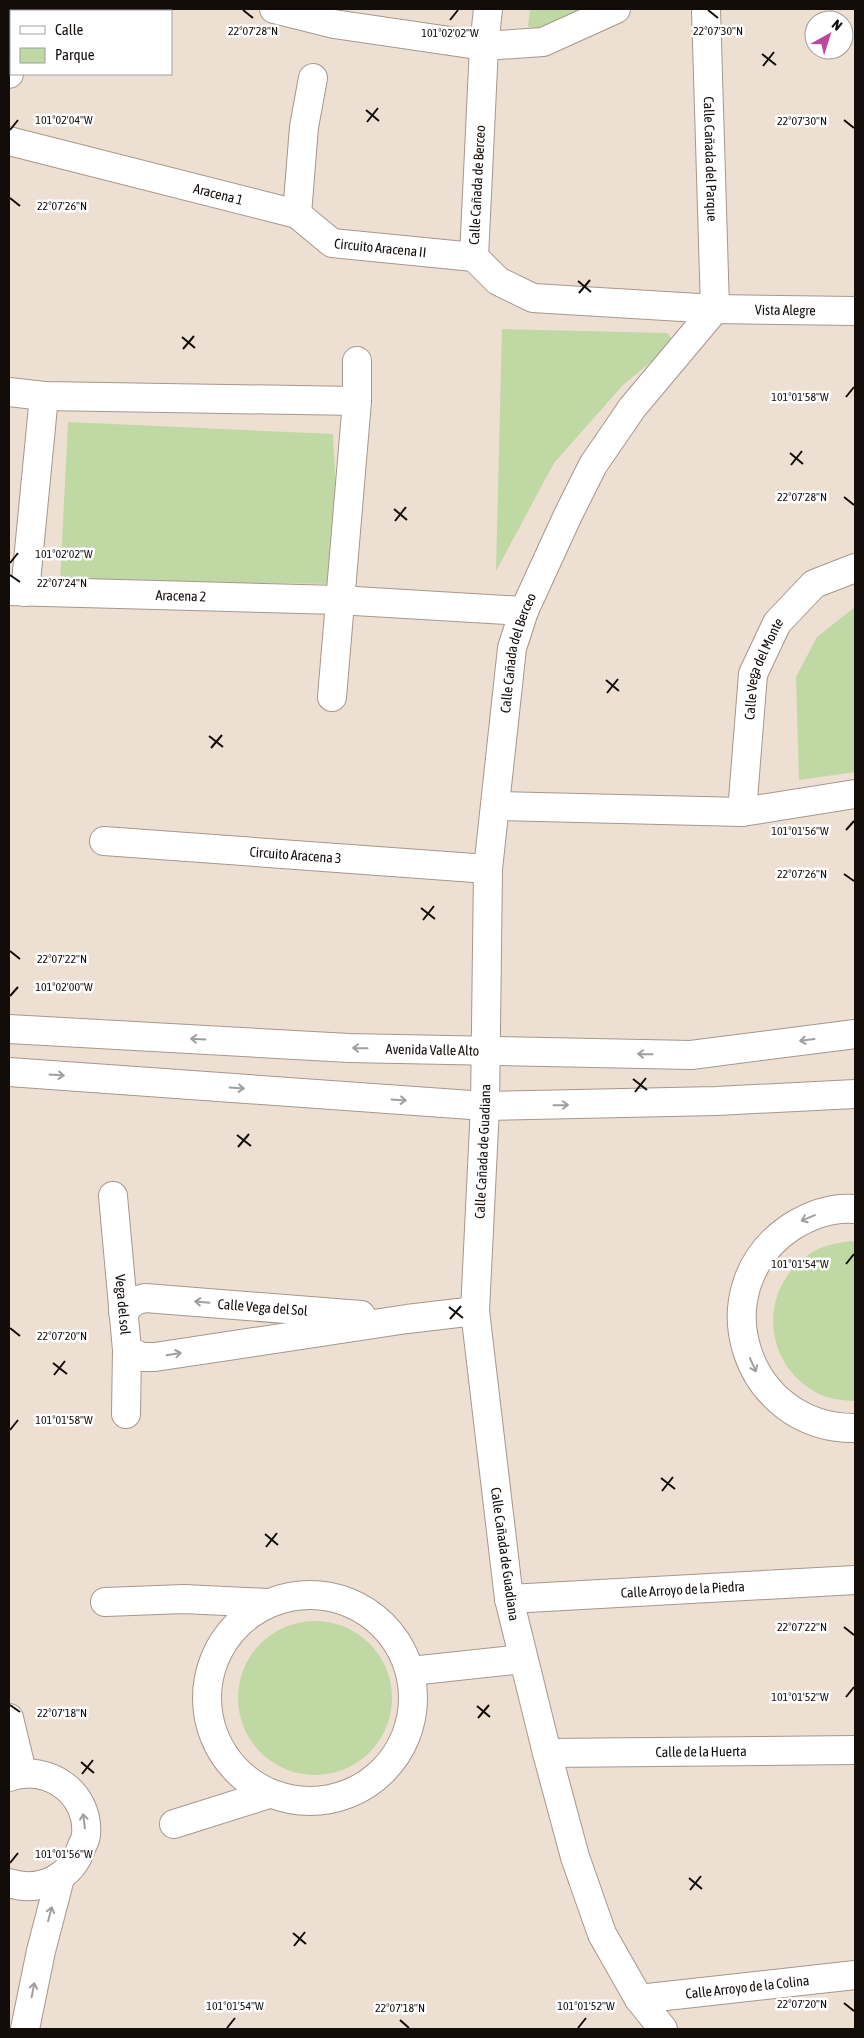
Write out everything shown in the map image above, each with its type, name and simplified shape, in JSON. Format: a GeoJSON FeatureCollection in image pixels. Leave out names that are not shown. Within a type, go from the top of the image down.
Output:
{"type":"FeatureCollection","features":[{"type":"Feature","properties":{"kind":"street"},"geometry":{"type":"LineString","coordinates":[[274,9],[334,24],[484,46],[543,42],[616,9]]}},
{"type":"Feature","properties":{"kind":"street","name":"Calle Cañada de Berceo"},"geometry":{"type":"LineString","coordinates":[[488,9],[484,46],[474,257],[498,281],[533,298],[715,309]]}},
{"type":"Feature","properties":{"kind":"street","name":"Calle Cañada del Parque"},"geometry":{"type":"LineString","coordinates":[[706,9],[715,309]]}},
{"type":"Feature","properties":{"kind":"street"},"geometry":{"type":"LineString","coordinates":[[296,214],[304,127],[313,78]]}},
{"type":"Feature","properties":{"kind":"street","name":"Aracena 1"},"geometry":{"type":"LineString","coordinates":[[9,141],[296,214]]}},
{"type":"Feature","properties":{"kind":"street","name":"Circuito Aracena II"},"geometry":{"type":"LineString","coordinates":[[296,214],[332,243],[474,257]]}},
{"type":"Feature","properties":{"kind":"street","name":"Vista Alegre"},"geometry":{"type":"LineString","coordinates":[[715,309],[855,312]]}},
{"type":"Feature","properties":{"kind":"street","name":"Calle Cañada del Berceo"},"geometry":{"type":"LineString","coordinates":[[486,1050],[488,869],[512,648],[524,611],[593,465],[632,408],[715,309]]}},
{"type":"Feature","properties":{"kind":"street"},"geometry":{"type":"LineString","coordinates":[[332,697],[338,600],[357,401],[358,361]]}},
{"type":"Feature","properties":{"kind":"street"},"geometry":{"type":"LineString","coordinates":[[9,392],[44,396],[357,401]]}},
{"type":"Feature","properties":{"kind":"street","name":"Aracena 2"},"geometry":{"type":"LineString","coordinates":[[44,396],[17,592],[338,600],[524,611]]}},
{"type":"Feature","properties":{"kind":"street","name":"Calle Vega del Monte"},"geometry":{"type":"LineString","coordinates":[[742,812],[753,674],[778,623],[814,584],[855,568]]}},
{"type":"Feature","properties":{"kind":"street"},"geometry":{"type":"LineString","coordinates":[[495,806],[742,812],[855,794]]}},
{"type":"Feature","properties":{"kind":"street","name":"Circuito Aracena 3"},"geometry":{"type":"LineString","coordinates":[[104,841],[488,869]]}},
{"type":"Feature","properties":{"kind":"street","name":"Avenida Valle Alto"},"geometry":{"type":"LineString","coordinates":[[9,1029],[349,1048],[691,1055],[855,1034]]}},
{"type":"Feature","properties":{"kind":"street","name":"Calle Cañada de Guadiana"},"geometry":{"type":"LineString","coordinates":[[486,1050],[475,1311],[509,1599],[575,1857],[602,1934],[639,1998],[663,2029]]}},
{"type":"Feature","properties":{"kind":"street"},"geometry":{"type":"LineString","coordinates":[[9,1072],[485,1106],[716,1102],[855,1094]]}},
{"type":"Feature","properties":{"kind":"street","name":"Vega del sol"},"geometry":{"type":"LineString","coordinates":[[113,1196],[127,1350],[126,1414]]}},
{"type":"Feature","properties":{"kind":"street"},"geometry":{"type":"LineString","coordinates":[[855,1209],[824,1212],[803,1220],[781,1234],[763,1254],[747,1284],[741,1318],[746,1349],[759,1378],[776,1398],[796,1414],[816,1423],[837,1428],[855,1428]]}},
{"type":"Feature","properties":{"kind":"street","name":"Calle Vega del Sol"},"geometry":{"type":"LineString","coordinates":[[123,1312],[134,1302],[145,1298],[407,1319]]}},
{"type":"Feature","properties":{"kind":"street","name":"Calle Vega del Sol"},"geometry":{"type":"LineString","coordinates":[[127,1350],[142,1356],[155,1357],[407,1319],[475,1311]]}},
{"type":"Feature","properties":{"kind":"street","name":"Calle Arroyo de la Piedra"},"geometry":{"type":"LineString","coordinates":[[509,1599],[855,1580]]}},
{"type":"Feature","properties":{"kind":"street"},"geometry":{"type":"LineString","coordinates":[[105,1602],[184,1600],[267,1603],[302,1595],[337,1598],[370,1613],[395,1639],[411,1671],[414,1704],[407,1737],[391,1765],[366,1787],[335,1800],[301,1802],[269,1794],[241,1775],[220,1749],[208,1718],[207,1684],[216,1652],[238,1624],[267,1603]]}},
{"type":"Feature","properties":{"kind":"street"},"geometry":{"type":"LineString","coordinates":[[411,1671],[523,1659]]}},
{"type":"Feature","properties":{"kind":"street"},"geometry":{"type":"LineString","coordinates":[[9,1718],[15,1774],[47,1775],[69,1789],[83,1810],[86,1836],[78,1860],[60,1878],[42,1886],[22,1887],[9,1883]]}},
{"type":"Feature","properties":{"kind":"street","name":"Calle de la Huerta"},"geometry":{"type":"LineString","coordinates":[[547,1753],[855,1750]]}},
{"type":"Feature","properties":{"kind":"street"},"geometry":{"type":"LineString","coordinates":[[174,1824],[269,1794]]}},
{"type":"Feature","properties":{"kind":"street"},"geometry":{"type":"LineString","coordinates":[[25,2029],[41,1951],[60,1878]]}},
{"type":"Feature","properties":{"kind":"street","name":"Calle Arroyo de la Colina"},"geometry":{"type":"LineString","coordinates":[[639,1998],[855,1974]]}},
{"type":"Feature","properties":{"kind":"green space"},"geometry":{"type":"Polygon","coordinates":[[[530,9],[596,9],[542,34],[528,26],[530,9]]]}},
{"type":"Feature","properties":{"kind":"green space"},"geometry":{"type":"Polygon","coordinates":[[[502,329],[667,333],[675,342],[623,385],[554,463],[496,571],[502,329]]]}},
{"type":"Feature","properties":{"kind":"green space"},"geometry":{"type":"Polygon","coordinates":[[[68,422],[333,434],[339,551],[338,584],[60,583],[68,422]]]}},
{"type":"Feature","properties":{"kind":"green space"},"geometry":{"type":"Polygon","coordinates":[[[855,607],[855,772],[799,780],[796,677],[817,637],[855,607]]]}},
{"type":"Feature","properties":{"kind":"green space"},"geometry":{"type":"Polygon","coordinates":[[[851,1241],[855,1242],[855,1401],[821,1395],[795,1377],[783,1360],[776,1341],[773,1322],[775,1302],[782,1284],[794,1267],[820,1248],[851,1241]]]}},
{"type":"Feature","properties":{"kind":"green space"},"geometry":{"type":"Polygon","coordinates":[[[315,1621],[330,1622],[345,1627],[370,1643],[386,1668],[391,1683],[391,1713],[386,1728],[370,1753],[345,1769],[330,1774],[315,1775],[300,1774],[285,1769],[260,1753],[244,1728],[239,1713],[238,1698],[239,1683],[244,1668],[260,1643],[285,1627],[300,1622],[315,1621]]]}}]}
